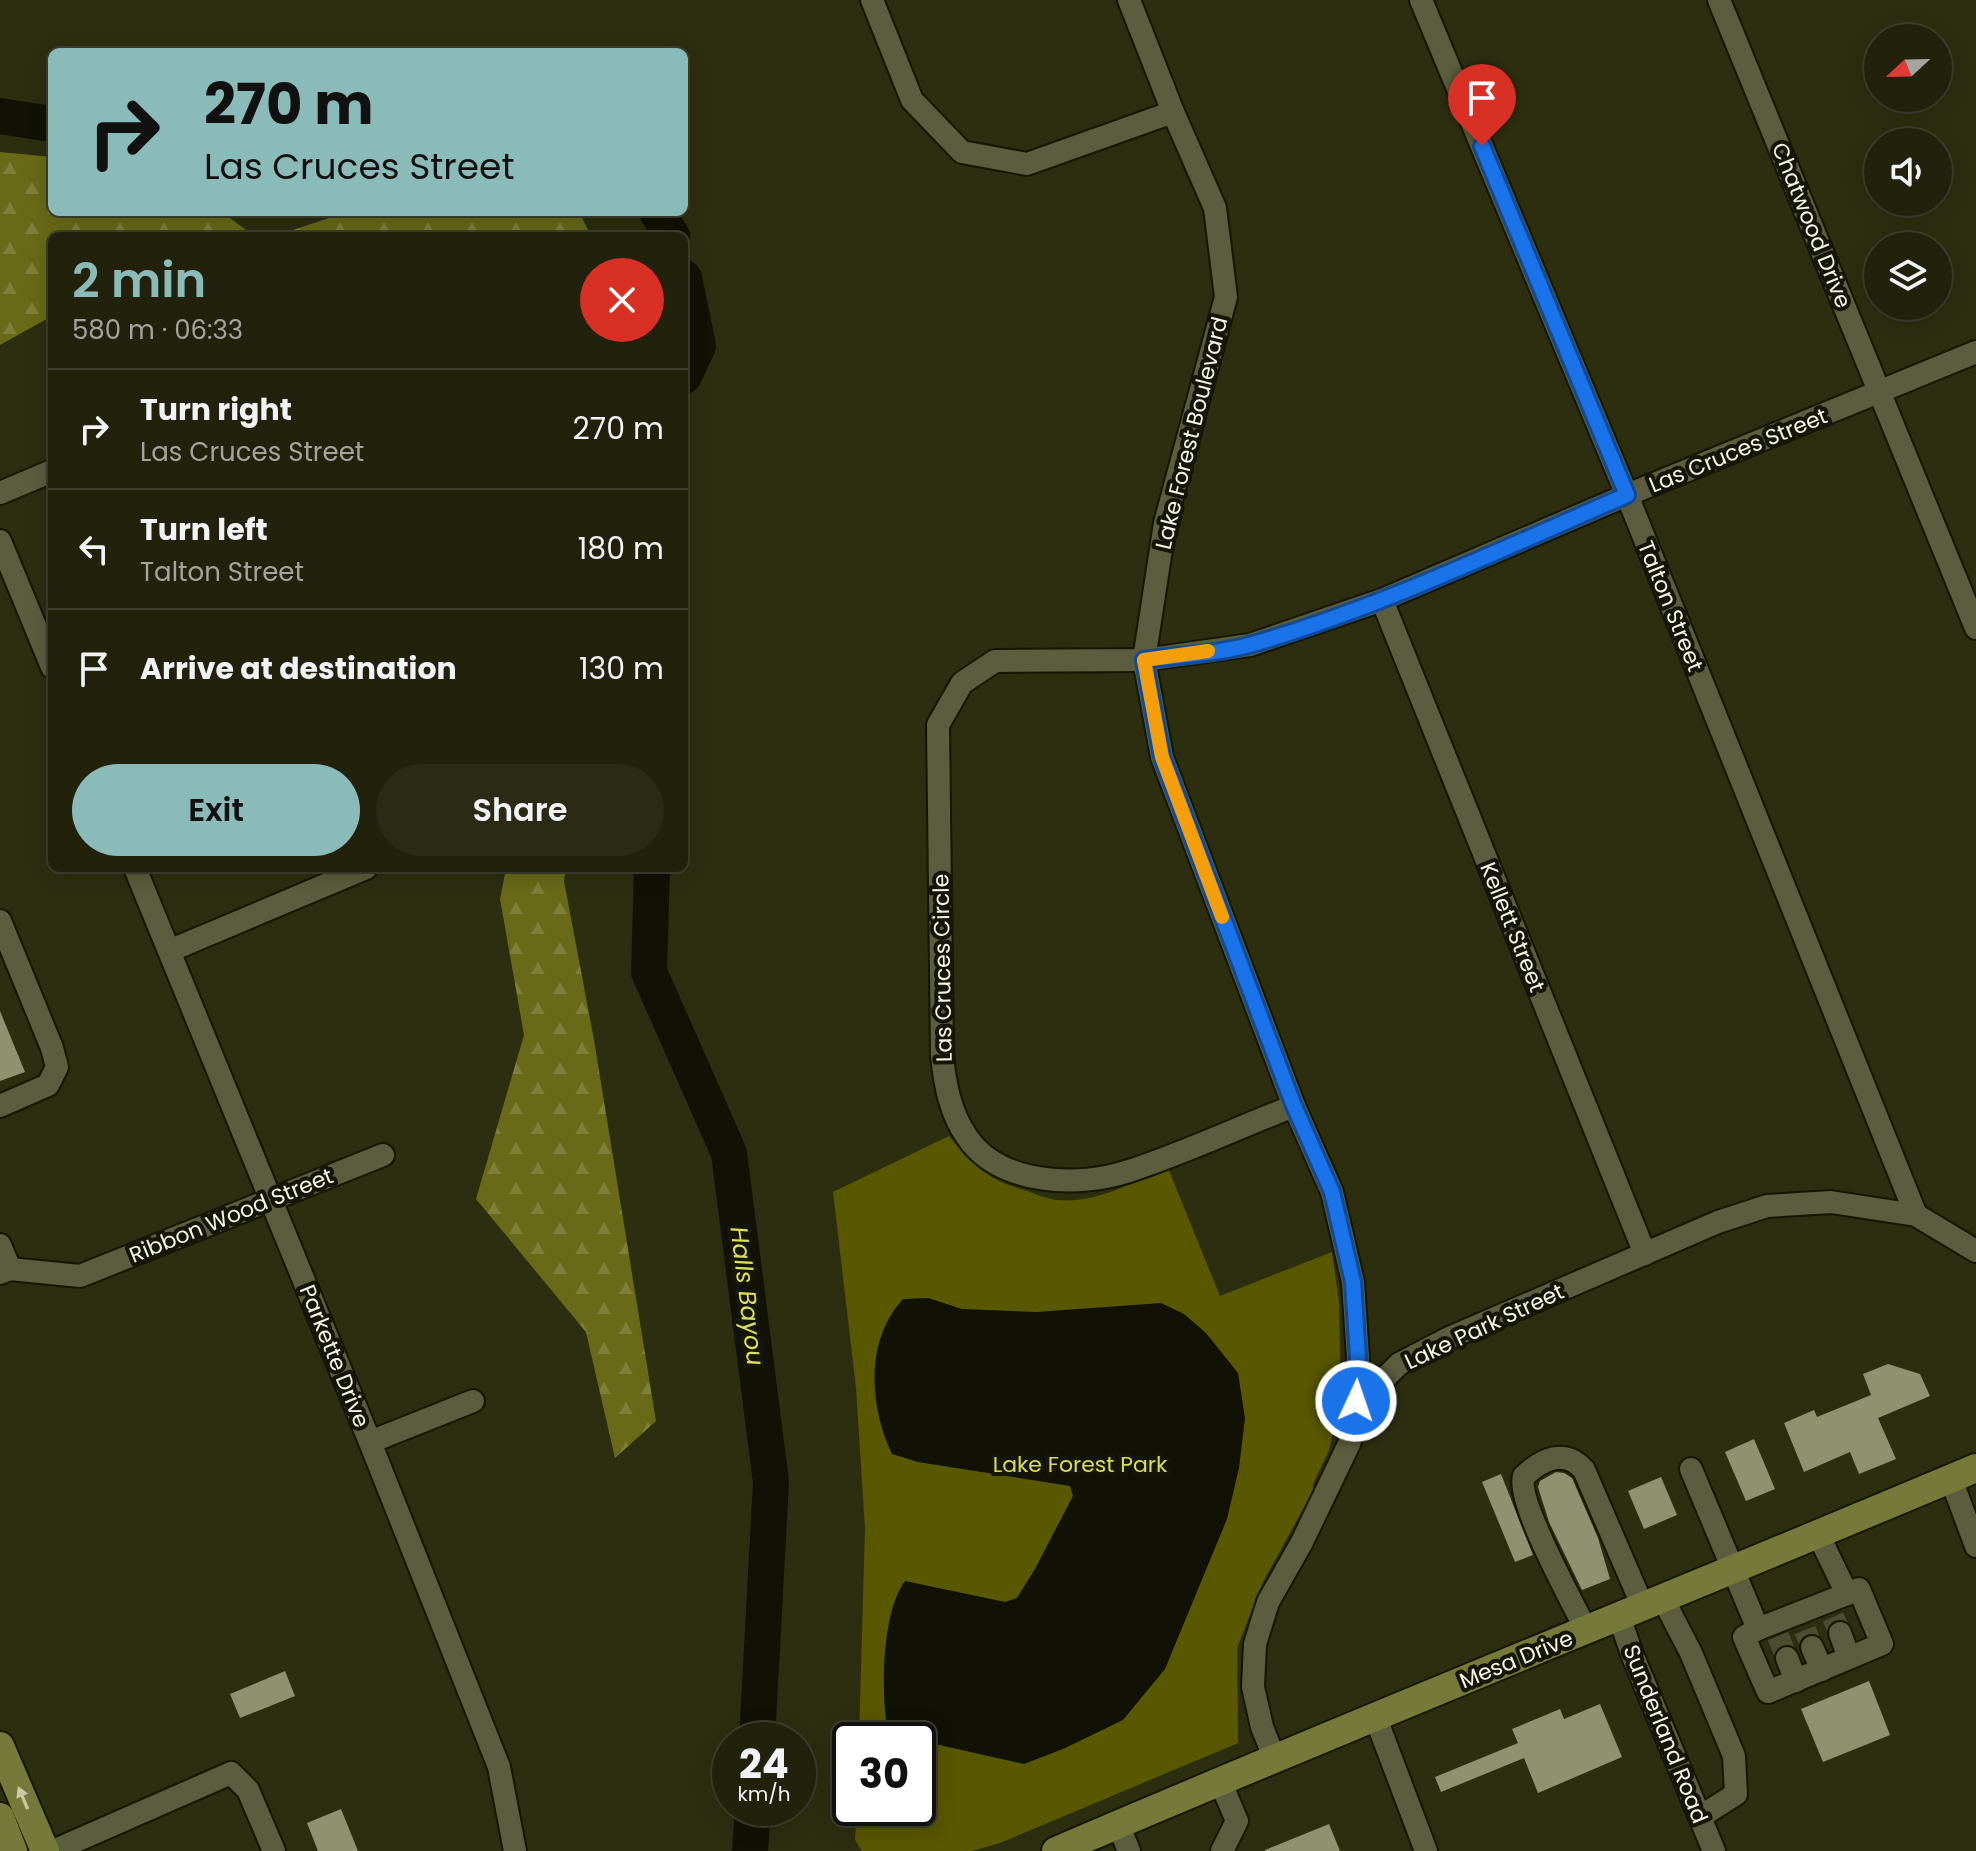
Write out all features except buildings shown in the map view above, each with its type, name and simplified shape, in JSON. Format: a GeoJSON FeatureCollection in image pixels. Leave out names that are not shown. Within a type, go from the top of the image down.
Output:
{"type":"FeatureCollection","features":[{"type":"Feature","properties":{"kind":"main road","name":"Mesa Drive"},"geometry":{"type":"LineString","coordinates":[[1056,1851],[1274,1757],[1963,1474]]}},
{"type":"Feature","properties":{"kind":"main road"},"geometry":{"type":"LineString","coordinates":[[0,1746],[45,1851]]}},
{"type":"Feature","properties":{"kind":"main road"},"geometry":{"type":"LineString","coordinates":[[0,1817],[13,1851]]}},
{"type":"Feature","properties":{"kind":"street"},"geometry":{"type":"LineString","coordinates":[[872,0],[912,100],[962,152],[1027,164],[1173,112]]}},
{"type":"Feature","properties":{"kind":"street","name":"Lake Forest Boulevard"},"geometry":{"type":"LineString","coordinates":[[1129,0],[1215,208],[1226,297],[1165,523],[1144,660],[1162,757],[1294,1106],[1332,1192],[1353,1282],[1358,1358],[1355,1422]]}},
{"type":"Feature","properties":{"kind":"street","name":"Talton Street"},"geometry":{"type":"LineString","coordinates":[[1421,0],[1627,495],[1916,1215]]}},
{"type":"Feature","properties":{"kind":"street","name":"Chatwood Drive"},"geometry":{"type":"LineString","coordinates":[[1719,0],[1976,628]]}},
{"type":"Feature","properties":{"kind":"street","name":"Las Cruces Street"},"geometry":{"type":"LineString","coordinates":[[1144,660],[1250,645],[1382,600],[1627,495],[1976,352]]}},
{"type":"Feature","properties":{"kind":"street"},"geometry":{"type":"LineString","coordinates":[[0,493],[48,473]]}},
{"type":"Feature","properties":{"kind":"street"},"geometry":{"type":"LineString","coordinates":[[0,541],[48,657]]}},
{"type":"Feature","properties":{"kind":"street","name":"Kellett Street"},"geometry":{"type":"LineString","coordinates":[[1382,600],[1645,1254]]}},
{"type":"Feature","properties":{"kind":"street","name":"Las Cruces Circle"},"geometry":{"type":"LineString","coordinates":[[1144,660],[995,661],[962,683],[938,725],[942,1056],[946,1090],[968,1138],[995,1161],[1006,1169],[1068,1182],[1127,1172],[1294,1106]]}},
{"type":"Feature","properties":{"kind":"street","name":"Parkette Drive"},"geometry":{"type":"LineString","coordinates":[[137,872],[499,1767],[515,1851]]}},
{"type":"Feature","properties":{"kind":"street"},"geometry":{"type":"LineString","coordinates":[[169,951],[356,873]]}},
{"type":"Feature","properties":{"kind":"street"},"geometry":{"type":"LineString","coordinates":[[0,921],[57,1067],[48,1085],[0,1106]]}},
{"type":"Feature","properties":{"kind":"street","name":"Ribbon Wood Street"},"geometry":{"type":"LineString","coordinates":[[5,1271],[80,1276],[383,1155]]}},
{"type":"Feature","properties":{"kind":"street","name":"Lake Park Street"},"geometry":{"type":"LineString","coordinates":[[1274,1757],[1262,1727],[1253,1687],[1255,1644],[1268,1602],[1302,1542],[1371,1392],[1399,1364],[1449,1338],[1718,1222],[1767,1206],[1831,1202],[1916,1215],[1976,1251]]}},
{"type":"Feature","properties":{"kind":"street"},"geometry":{"type":"LineString","coordinates":[[0,1245],[5,1271]]}},
{"type":"Feature","properties":{"kind":"street"},"geometry":{"type":"LineString","coordinates":[[370,1442],[473,1401]]}},
{"type":"Feature","properties":{"kind":"street"},"geometry":{"type":"LineString","coordinates":[[1586,1630],[1536,1527],[1523,1491],[1524,1476],[1530,1470],[1559,1456],[1567,1456],[1584,1470],[1642,1607],[1691,1653],[1734,1756],[1736,1794],[1700,1817]]}},
{"type":"Feature","properties":{"kind":"street"},"geometry":{"type":"LineString","coordinates":[[1691,1469],[1733,1571],[1769,1629]]}},
{"type":"Feature","properties":{"kind":"street"},"geometry":{"type":"LineString","coordinates":[[1963,1474],[1976,1546]]}},
{"type":"Feature","properties":{"kind":"street"},"geometry":{"type":"LineString","coordinates":[[1818,1534],[1849,1658]]}},
{"type":"Feature","properties":{"kind":"street"},"geometry":{"type":"LineString","coordinates":[[1859,1589],[1882,1644],[1768,1692],[1744,1637],[1769,1629],[1805,1630],[1837,1611],[1859,1589]]}},
{"type":"Feature","properties":{"kind":"street","name":"Sunderland Road"},"geometry":{"type":"LineString","coordinates":[[1642,1607],[1632,1654],[1714,1851]]}},
{"type":"Feature","properties":{"kind":"street"},"geometry":{"type":"LineString","coordinates":[[1805,1630],[1822,1670]]}},
{"type":"Feature","properties":{"kind":"street"},"geometry":{"type":"LineString","coordinates":[[1787,1658],[1796,1681]]}},
{"type":"Feature","properties":{"kind":"street"},"geometry":{"type":"LineString","coordinates":[[1375,1716],[1426,1851]]}},
{"type":"Feature","properties":{"kind":"street"},"geometry":{"type":"LineString","coordinates":[[53,1851],[231,1773],[248,1790],[274,1851]]}},
{"type":"Feature","properties":{"kind":"street"},"geometry":{"type":"LineString","coordinates":[[1220,1781],[1237,1821],[1222,1851]]}},
{"type":"Feature","properties":{"kind":"street"},"geometry":{"type":"LineString","coordinates":[[1118,1824],[1129,1851]]}},
{"type":"Feature","properties":{"kind":"green space"},"geometry":{"type":"Polygon","coordinates":[[[0,152],[48,157],[48,216],[227,216],[249,232],[48,232],[48,318],[0,345],[0,152]]]}},
{"type":"Feature","properties":{"kind":"green space"},"geometry":{"type":"Polygon","coordinates":[[[335,216],[581,216],[589,232],[287,232],[335,216]]]}},
{"type":"Feature","properties":{"kind":"green space"},"geometry":{"type":"Polygon","coordinates":[[[505,872],[565,872],[564,881],[594,1040],[656,1421],[615,1458],[586,1332],[476,1199],[524,1035],[500,899],[505,872]]]}},
{"type":"Feature","properties":{"kind":"green space","name":"Lake Forest Park"},"geometry":{"type":"Polygon","coordinates":[[[949,1136],[974,1164],[992,1177],[1053,1199],[1086,1199],[1168,1168],[1220,1296],[1332,1252],[1339,1303],[1341,1398],[1329,1450],[1313,1484],[1313,1491],[1263,1582],[1237,1648],[1238,1743],[1000,1843],[972,1851],[862,1851],[855,1840],[856,1826],[936,1826],[936,1722],[860,1722],[865,1528],[856,1388],[833,1192],[949,1136]]]}},
{"type":"Feature","properties":{"kind":"shaded area"},"geometry":{"type":"Polygon","coordinates":[[[928,1298],[962,1309],[1037,1312],[1161,1303],[1184,1314],[1206,1333],[1238,1373],[1245,1418],[1239,1468],[1227,1519],[1165,1669],[1123,1720],[1024,1764],[936,1744],[936,1722],[887,1722],[885,1652],[892,1612],[905,1581],[1005,1602],[1017,1598],[1073,1496],[1070,1486],[918,1462],[892,1454],[879,1415],[875,1374],[882,1334],[903,1299],[928,1298]]]}},
{"type":"Feature","properties":{"kind":"waterway","name":"Halls Bayou"},"geometry":{"type":"LineString","coordinates":[[0,116],[48,123]]}},
{"type":"Feature","properties":{"kind":"waterway","name":"Halls Bayou"},"geometry":{"type":"LineString","coordinates":[[660,216],[670,232]]}},
{"type":"Feature","properties":{"kind":"waterway","name":"Halls Bayou"},"geometry":{"type":"LineString","coordinates":[[688,297],[698,346],[688,367]]}},
{"type":"Feature","properties":{"kind":"waterway","name":"Halls Bayou"},"geometry":{"type":"LineString","coordinates":[[652,872],[649,972],[729,1153],[771,1482],[758,1722]]}},
{"type":"Feature","properties":{"kind":"waterway","name":"Halls Bayou"},"geometry":{"type":"LineString","coordinates":[[750,1851],[752,1826]]}},
{"type":"Feature","properties":{"kind":"tunnel"},"geometry":{"type":"LineString","coordinates":[[1833,1617],[1840,1633]]}},
{"type":"Feature","properties":{"kind":"tunnel"},"geometry":{"type":"LineString","coordinates":[[1805,1630],[1812,1647]]}},
{"type":"Feature","properties":{"kind":"tunnel"},"geometry":{"type":"LineString","coordinates":[[1778,1636],[1787,1658]]}},
{"type":"Feature","properties":{"kind":"slow traffic"},"geometry":{"type":"LineString","coordinates":[[1208,651],[1144,660],[1162,757],[1222,917]]}},
{"type":"Feature","properties":{"kind":"route"},"geometry":{"type":"LineString","coordinates":[[1356,1401],[1358,1358],[1353,1282],[1332,1192],[1294,1106],[1162,757],[1144,660],[1250,645],[1382,600],[1627,495],[1482,146]]}}]}
